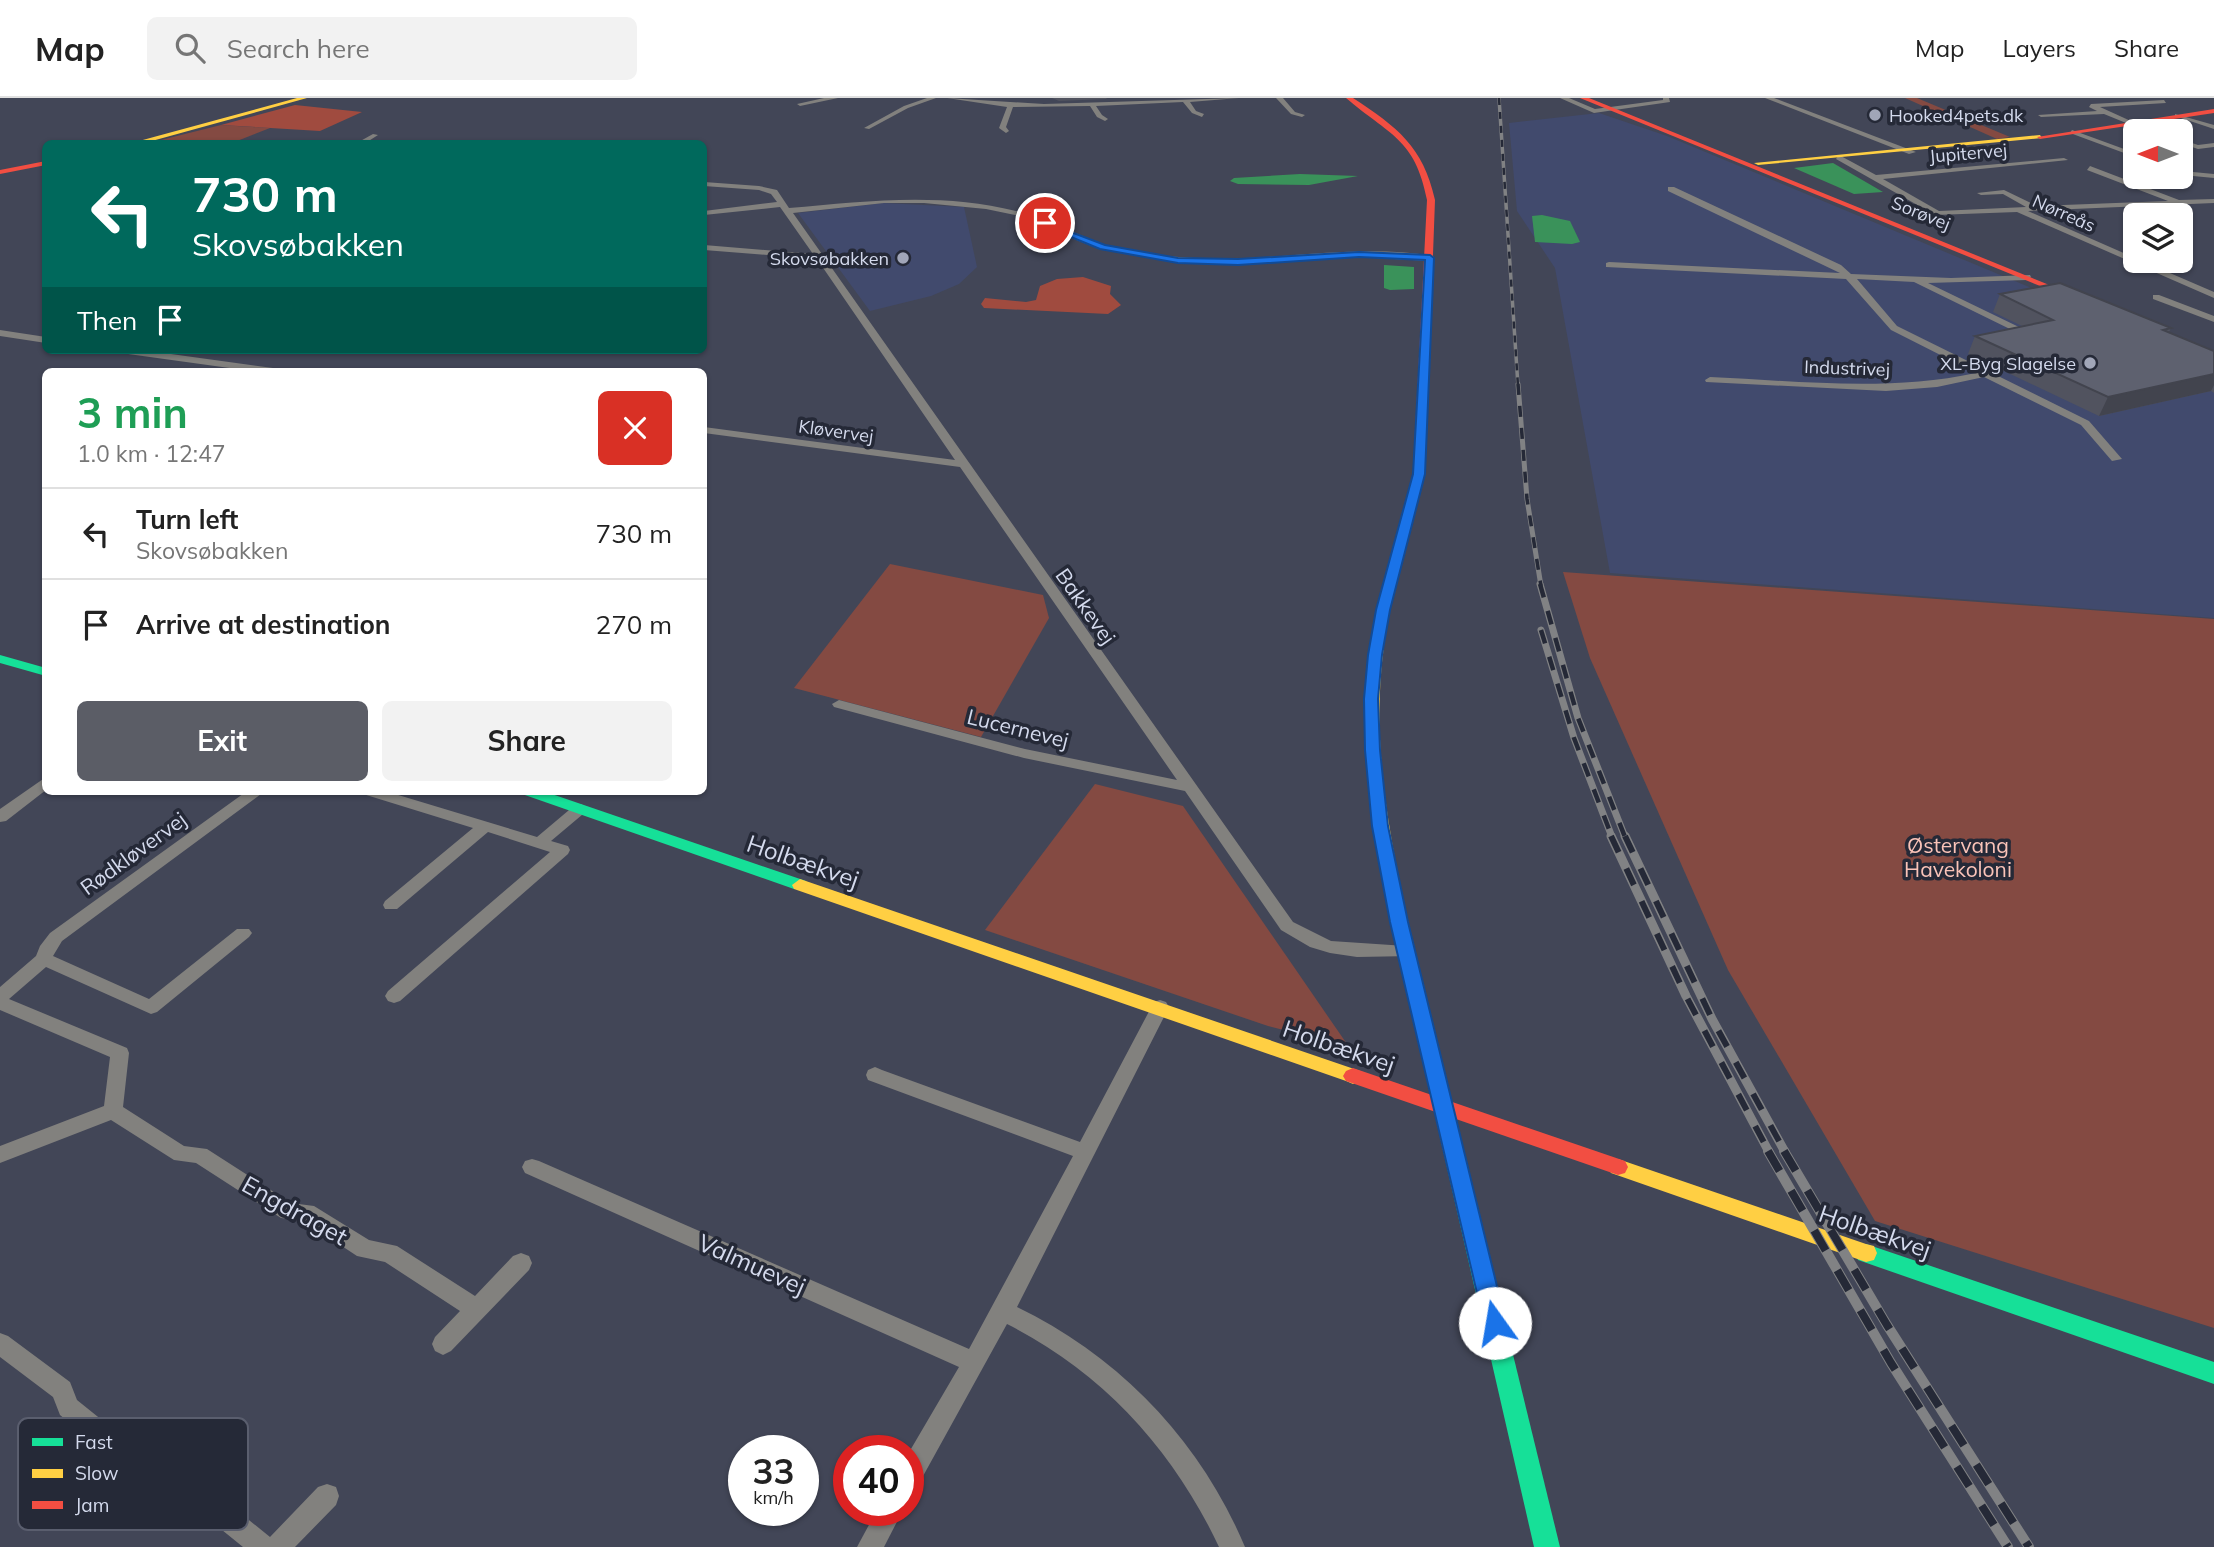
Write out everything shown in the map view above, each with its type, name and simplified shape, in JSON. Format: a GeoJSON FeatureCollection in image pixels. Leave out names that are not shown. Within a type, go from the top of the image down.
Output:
{"type":"FeatureCollection","features":[{"type":"Feature","properties":{"kind":"street"},"geometry":{"type":"LineString","coordinates":[[146,140],[304,98]]}},
{"type":"Feature","properties":{"kind":"street"},"geometry":{"type":"LineString","coordinates":[[800,104],[835,98]]}},
{"type":"Feature","properties":{"kind":"street"},"geometry":{"type":"LineString","coordinates":[[867,128],[906,107],[933,98]]}},
{"type":"Feature","properties":{"kind":"street"},"geometry":{"type":"LineString","coordinates":[[950,98],[1011,105],[1236,98]]}},
{"type":"Feature","properties":{"kind":"street"},"geometry":{"type":"LineString","coordinates":[[1279,98],[1293,113],[1302,115]]}},
{"type":"Feature","properties":{"kind":"street"},"geometry":{"type":"LineString","coordinates":[[1349,98],[1399,132],[1423,164],[1431,200],[1419,474],[1383,610],[1371,699],[1380,826],[1406,952],[1547,1547]]}},
{"type":"Feature","properties":{"kind":"street","name":"Sorøvej"},"geometry":{"type":"LineString","coordinates":[[1563,98],[1594,111],[1667,102],[1666,98]]}},
{"type":"Feature","properties":{"kind":"street","name":"Sorøvej"},"geometry":{"type":"LineString","coordinates":[[1583,98],[1752,164],[2092,304]]}},
{"type":"Feature","properties":{"kind":"street","name":"Sorøvej"},"geometry":{"type":"LineString","coordinates":[[1593,98],[1614,109]]}},
{"type":"Feature","properties":{"kind":"street"},"geometry":{"type":"LineString","coordinates":[[1769,98],[1912,152]]}},
{"type":"Feature","properties":{"kind":"street"},"geometry":{"type":"LineString","coordinates":[[1185,100],[1194,112],[1202,115]]}},
{"type":"Feature","properties":{"kind":"street"},"geometry":{"type":"LineString","coordinates":[[2123,120],[2091,106],[2164,102]]}},
{"type":"Feature","properties":{"kind":"street"},"geometry":{"type":"LineString","coordinates":[[1092,104],[1099,116],[1105,119]]}},
{"type":"Feature","properties":{"kind":"street"},"geometry":{"type":"LineString","coordinates":[[1006,131],[1002,128],[1011,105]]}},
{"type":"Feature","properties":{"kind":"street"},"geometry":{"type":"LineString","coordinates":[[2154,119],[2214,111]]}},
{"type":"Feature","properties":{"kind":"street"},"geometry":{"type":"LineString","coordinates":[[2040,115],[2103,113]]}},
{"type":"Feature","properties":{"kind":"street"},"geometry":{"type":"LineString","coordinates":[[2177,115],[2214,127]]}},
{"type":"Feature","properties":{"kind":"street"},"geometry":{"type":"LineString","coordinates":[[1752,164],[1912,152],[2123,124]]}},
{"type":"Feature","properties":{"kind":"street"},"geometry":{"type":"LineString","coordinates":[[2072,132],[2123,151]]}},
{"type":"Feature","properties":{"kind":"street"},"geometry":{"type":"LineString","coordinates":[[366,140],[375,135]]}},
{"type":"Feature","properties":{"kind":"street"},"geometry":{"type":"LineString","coordinates":[[2193,145],[2214,145]]}},
{"type":"Feature","properties":{"kind":"street"},"geometry":{"type":"LineString","coordinates":[[1839,157],[1938,213],[2123,205]]}},
{"type":"Feature","properties":{"kind":"street","name":"Jupitervej"},"geometry":{"type":"LineString","coordinates":[[1875,177],[2064,160]]}},
{"type":"Feature","properties":{"kind":"street"},"geometry":{"type":"LineString","coordinates":[[0,172],[42,164]]}},
{"type":"Feature","properties":{"kind":"street"},"geometry":{"type":"LineString","coordinates":[[2090,168],[2181,203],[2214,201]]}},
{"type":"Feature","properties":{"kind":"street"},"geometry":{"type":"LineString","coordinates":[[2196,174],[2214,176]]}},
{"type":"Feature","properties":{"kind":"street","name":"Bakkevej"},"geometry":{"type":"LineString","coordinates":[[707,184],[768,189],[774,192],[1287,926],[1308,941],[1332,949],[1406,952]]}},
{"type":"Feature","properties":{"kind":"street","name":"Industrivej"},"geometry":{"type":"LineString","coordinates":[[1671,189],[1823,258],[1851,276],[1881,317],[1894,328],[2085,423],[2116,459]]}},
{"type":"Feature","properties":{"kind":"street"},"geometry":{"type":"LineString","coordinates":[[1981,193],[2004,192],[2035,209]]}},
{"type":"Feature","properties":{"kind":"street"},"geometry":{"type":"LineString","coordinates":[[707,213],[884,201],[924,201],[986,206],[1017,213],[1102,247],[1178,260],[1238,262],[1359,254],[1430,258]]}},
{"type":"Feature","properties":{"kind":"street","name":"Nørreås"},"geometry":{"type":"LineString","coordinates":[[2017,210],[2214,295]]}},
{"type":"Feature","properties":{"kind":"street"},"geometry":{"type":"LineString","coordinates":[[707,248],[820,257]]}},
{"type":"Feature","properties":{"kind":"street","name":"Industrivej"},"geometry":{"type":"LineString","coordinates":[[1609,265],[1982,282],[2027,277]]}},
{"type":"Feature","properties":{"kind":"street"},"geometry":{"type":"LineString","coordinates":[[1917,279],[1923,285],[2018,330]]}},
{"type":"Feature","properties":{"kind":"street"},"geometry":{"type":"LineString","coordinates":[[2156,297],[2214,319]]}},
{"type":"Feature","properties":{"kind":"street"},"geometry":{"type":"LineString","coordinates":[[0,333],[42,339]]}},
{"type":"Feature","properties":{"kind":"street"},"geometry":{"type":"LineString","coordinates":[[150,354],[252,368]]}},
{"type":"Feature","properties":{"kind":"street","name":"Industrivej"},"geometry":{"type":"LineString","coordinates":[[1710,380],[1886,388],[1937,384],[1983,374]]}},
{"type":"Feature","properties":{"kind":"street","name":"Kløvervej"},"geometry":{"type":"LineString","coordinates":[[707,430],[963,464]]}},
{"type":"Feature","properties":{"kind":"street"},"geometry":{"type":"LineString","coordinates":[[0,659],[42,671]]}},
{"type":"Feature","properties":{"kind":"street","name":"Lucernevej"},"geometry":{"type":"LineString","coordinates":[[839,704],[1024,753],[1189,787]]}},
{"type":"Feature","properties":{"kind":"street"},"geometry":{"type":"LineString","coordinates":[[0,817],[42,785]]}},
{"type":"Feature","properties":{"kind":"street","name":"Rødkløvervej"},"geometry":{"type":"LineString","coordinates":[[44,959],[46,950],[56,937],[251,795]]}},
{"type":"Feature","properties":{"kind":"street"},"geometry":{"type":"LineString","coordinates":[[381,795],[562,850],[394,996]]}},
{"type":"Feature","properties":{"kind":"street","name":"Holbækvej"},"geometry":{"type":"LineString","coordinates":[[539,795],[1160,1007],[2214,1373]]}},
{"type":"Feature","properties":{"kind":"street"},"geometry":{"type":"LineString","coordinates":[[539,843],[581,809]]}},
{"type":"Feature","properties":{"kind":"street"},"geometry":{"type":"LineString","coordinates":[[391,905],[485,827]]}},
{"type":"Feature","properties":{"kind":"street"},"geometry":{"type":"LineString","coordinates":[[0,997],[44,959],[151,1007],[243,933]]}},
{"type":"Feature","properties":{"kind":"street"},"geometry":{"type":"LineString","coordinates":[[0,1003],[120,1053],[113,1111],[0,1155]]}},
{"type":"Feature","properties":{"kind":"street"},"geometry":{"type":"LineString","coordinates":[[924,1449],[1003,1311],[1160,1007]]}},
{"type":"Feature","properties":{"kind":"street"},"geometry":{"type":"LineString","coordinates":[[875,1075],[1084,1152]]}},
{"type":"Feature","properties":{"kind":"street","name":"Engdraget"},"geometry":{"type":"LineString","coordinates":[[113,1111],[181,1154],[200,1155],[288,1212],[307,1212],[365,1249],[389,1253],[477,1309]]}},
{"type":"Feature","properties":{"kind":"street","name":"Valmuevej"},"geometry":{"type":"LineString","coordinates":[[532,1167],[973,1362]]}},
{"type":"Feature","properties":{"kind":"street"},"geometry":{"type":"LineString","coordinates":[[443,1344],[521,1263]]}},
{"type":"Feature","properties":{"kind":"street"},"geometry":{"type":"LineString","coordinates":[[1003,1311],[1064,1344],[1119,1387],[1170,1441],[1217,1511],[1232,1547]]}},
{"type":"Feature","properties":{"kind":"street"},"geometry":{"type":"LineString","coordinates":[[0,1343],[62,1390],[68,1407],[81,1418]]}},
{"type":"Feature","properties":{"kind":"street"},"geometry":{"type":"LineString","coordinates":[[278,1547],[327,1496]]}},
{"type":"Feature","properties":{"kind":"street"},"geometry":{"type":"LineString","coordinates":[[870,1547],[882,1526]]}},
{"type":"Feature","properties":{"kind":"street"},"geometry":{"type":"LineString","coordinates":[[242,1530],[263,1547]]}},
{"type":"Feature","properties":{"kind":"shaded area"},"geometry":{"type":"Polygon","coordinates":[[[295,105],[362,112],[320,131],[221,125],[295,105]]]}},
{"type":"Feature","properties":{"kind":"shaded area"},"geometry":{"type":"Polygon","coordinates":[[[1599,113],[1667,136],[2214,364],[2214,618],[1610,573],[1555,268],[1517,211],[1509,123],[1599,113]]]}},
{"type":"Feature","properties":{"kind":"shaded area"},"geometry":{"type":"Polygon","coordinates":[[[1833,163],[1883,192],[1854,194],[1794,168],[1833,163]]]}},
{"type":"Feature","properties":{"kind":"shaded area"},"geometry":{"type":"Polygon","coordinates":[[[1300,174],[1358,176],[1309,185],[1238,184],[1230,181],[1234,178],[1300,174]]]}},
{"type":"Feature","properties":{"kind":"shaded area","name":"Skovsøbakken"},"geometry":{"type":"Polygon","coordinates":[[[883,203],[964,207],[977,267],[959,284],[931,296],[870,311],[798,213],[883,203]]]}},
{"type":"Feature","properties":{"kind":"shaded area"},"geometry":{"type":"Polygon","coordinates":[[[1542,215],[1570,221],[1580,242],[1535,242],[1532,216],[1542,215]]]}},
{"type":"Feature","properties":{"kind":"shaded area"},"geometry":{"type":"Polygon","coordinates":[[[1384,265],[1414,267],[1414,289],[1384,288],[1384,265]]]}},
{"type":"Feature","properties":{"kind":"shaded area"},"geometry":{"type":"Polygon","coordinates":[[[1083,277],[1111,286],[1110,294],[1121,305],[1108,314],[984,308],[981,304],[985,298],[1026,302],[1036,300],[1040,286],[1057,279],[1083,277]]]}},
{"type":"Feature","properties":{"kind":"green space"},"geometry":{"type":"Polygon","coordinates":[[[1905,98],[1917,98],[2010,137],[1997,139],[1905,98]]]}},
{"type":"Feature","properties":{"kind":"green space"},"geometry":{"type":"Polygon","coordinates":[[[221,125],[270,128],[240,140],[161,140],[221,125]]]}},
{"type":"Feature","properties":{"kind":"green space"},"geometry":{"type":"Polygon","coordinates":[[[890,564],[1043,595],[1049,618],[981,737],[794,688],[890,564]]]}},
{"type":"Feature","properties":{"kind":"green space","name":"Østervang Havekoloni"},"geometry":{"type":"Polygon","coordinates":[[[1563,572],[2214,619],[2214,1328],[1875,1221],[1728,970],[1590,658],[1563,572]]]}},
{"type":"Feature","properties":{"kind":"green space"},"geometry":{"type":"Polygon","coordinates":[[[1095,784],[1183,806],[1349,1047],[1268,1026],[985,930],[1095,784]]]}},
{"type":"Feature","properties":{"kind":"building","name":"XL-Byg Slagelse"},"geometry":{"type":"Polygon","coordinates":[[[2060,283],[2171,328],[2163,330],[2214,351],[2214,374],[2108,397],[1975,336],[2053,320],[2000,294],[2060,283]]]}},
{"type":"Feature","properties":{"kind":"railway"},"geometry":{"type":"LineString","coordinates":[[1499,98],[1518,386]]}},
{"type":"Feature","properties":{"kind":"railway"},"geometry":{"type":"LineString","coordinates":[[1518,384],[1527,499],[1541,586]]}},
{"type":"Feature","properties":{"kind":"railway"},"geometry":{"type":"LineString","coordinates":[[1540,584],[1578,718],[1625,837]]}},
{"type":"Feature","properties":{"kind":"railway"},"geometry":{"type":"LineString","coordinates":[[1541,630],[1574,738],[1612,837]]}},
{"type":"Feature","properties":{"kind":"railway"},"geometry":{"type":"LineString","coordinates":[[1611,836],[1686,996],[1769,1152]]}},
{"type":"Feature","properties":{"kind":"railway"},"geometry":{"type":"LineString","coordinates":[[1625,836],[1712,1019],[1785,1152]]}},
{"type":"Feature","properties":{"kind":"railway"},"geometry":{"type":"LineString","coordinates":[[1768,1151],[1891,1363],[2008,1547]]}},
{"type":"Feature","properties":{"kind":"railway"},"geometry":{"type":"LineString","coordinates":[[1784,1151],[1887,1325],[2029,1547]]}},
{"type":"Feature","properties":{"kind":"traffic: fast"},"geometry":{"type":"LineString","coordinates":[[0,659],[42,671]]}},
{"type":"Feature","properties":{"kind":"traffic: fast"},"geometry":{"type":"LineString","coordinates":[[539,795],[800,885]]}},
{"type":"Feature","properties":{"kind":"traffic: fast"},"geometry":{"type":"LineString","coordinates":[[1453,1150],[1547,1547]]}},
{"type":"Feature","properties":{"kind":"traffic: fast"},"geometry":{"type":"LineString","coordinates":[[1866,1253],[2214,1373]]}},
{"type":"Feature","properties":{"kind":"traffic: slow"},"geometry":{"type":"LineString","coordinates":[[146,140],[304,98]]}},
{"type":"Feature","properties":{"kind":"traffic: slow"},"geometry":{"type":"LineString","coordinates":[[1758,163],[2040,137]]}},
{"type":"Feature","properties":{"kind":"traffic: slow"},"geometry":{"type":"LineString","coordinates":[[1377,646],[1371,744],[1378,809],[1403,936],[1453,1150]]}},
{"type":"Feature","properties":{"kind":"traffic: slow"},"geometry":{"type":"LineString","coordinates":[[800,885],[1353,1076]]}},
{"type":"Feature","properties":{"kind":"traffic: slow"},"geometry":{"type":"LineString","coordinates":[[1618,1167],[1866,1253]]}},
{"type":"Feature","properties":{"kind":"traffic: jam"},"geometry":{"type":"LineString","coordinates":[[1349,98],[1404,139],[1421,165],[1431,200],[1419,473],[1383,610],[1377,646]]}},
{"type":"Feature","properties":{"kind":"traffic: jam"},"geometry":{"type":"LineString","coordinates":[[1583,98],[2075,297]]}},
{"type":"Feature","properties":{"kind":"traffic: jam"},"geometry":{"type":"LineString","coordinates":[[2040,137],[2214,111]]}},
{"type":"Feature","properties":{"kind":"traffic: jam"},"geometry":{"type":"LineString","coordinates":[[0,172],[42,164]]}},
{"type":"Feature","properties":{"kind":"traffic: jam"},"geometry":{"type":"LineString","coordinates":[[1353,1076],[1618,1167]]}},
{"type":"Feature","properties":{"kind":"place","name":"Hooked4pets.dk"},"geometry":{"type":"Point","coordinates":[1875,115]}},
{"type":"Feature","properties":{"kind":"place","name":"Skovsøbakken"},"geometry":{"type":"Point","coordinates":[903,258]}},
{"type":"Feature","properties":{"kind":"place","name":"XL-Byg Slagelse"},"geometry":{"type":"Point","coordinates":[2090,363]}},
{"type":"Feature","properties":{"kind":"route"},"geometry":{"type":"LineString","coordinates":[[1045,223],[1062,233],[1102,247],[1148,257],[1178,260],[1238,262],[1359,254],[1430,258],[1419,474],[1383,610],[1375,655],[1371,699],[1373,750],[1380,826],[1399,922],[1495,1323]]}}]}
